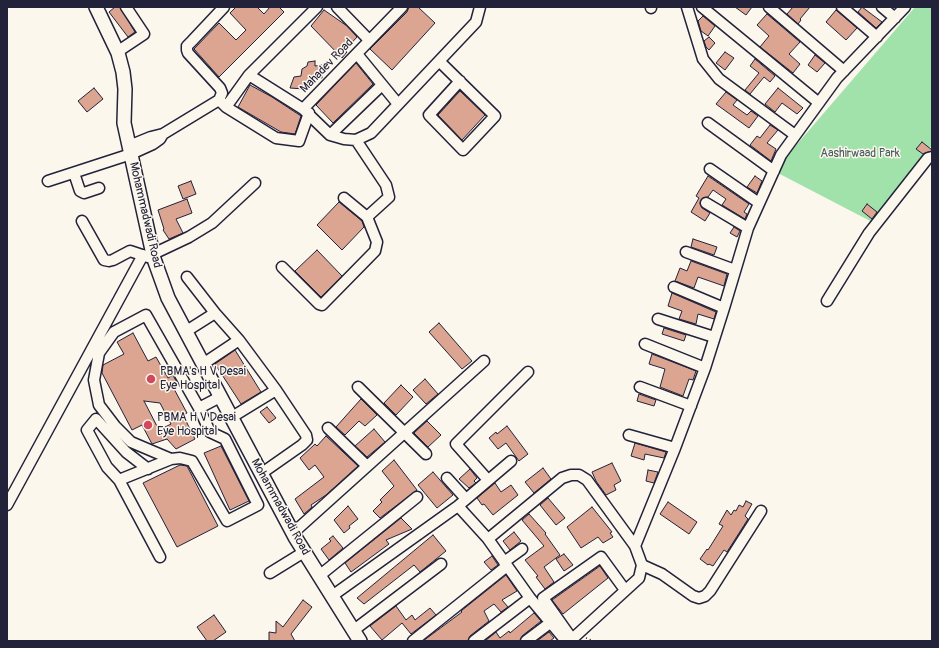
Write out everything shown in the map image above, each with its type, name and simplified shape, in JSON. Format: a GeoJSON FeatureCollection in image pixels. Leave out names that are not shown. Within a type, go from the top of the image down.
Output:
{"type":"FeatureCollection","features":[{"type":"Feature","properties":{"kind":"main road","name":"Mohammadwadi Road"},"geometry":{"type":"LineString","coordinates":[[96,7],[117,52],[123,72],[125,89],[124,123],[150,256],[168,298],[185,332],[293,533],[357,636]]}},
{"type":"Feature","properties":{"kind":"street"},"geometry":{"type":"LineString","coordinates":[[117,52],[144,34],[126,7]]}},
{"type":"Feature","properties":{"kind":"street"},"geometry":{"type":"LineString","coordinates":[[223,103],[220,88],[188,53],[187,46],[224,7]]}},
{"type":"Feature","properties":{"kind":"street"},"geometry":{"type":"LineString","coordinates":[[48,181],[130,150],[151,137],[163,134],[223,103],[249,74],[317,7]]}},
{"type":"Feature","properties":{"kind":"street"},"geometry":{"type":"LineString","coordinates":[[337,7],[369,40]]}},
{"type":"Feature","properties":{"kind":"street","name":"Mahadev Road"},"geometry":{"type":"LineString","coordinates":[[223,103],[276,138],[299,141],[306,111],[356,54],[402,7]]}},
{"type":"Feature","properties":{"kind":"street"},"geometry":{"type":"LineString","coordinates":[[249,74],[306,111],[330,135],[344,139],[356,140],[371,133],[476,22],[480,7]]}},
{"type":"Feature","properties":{"kind":"street"},"geometry":{"type":"LineString","coordinates":[[687,7],[703,59],[719,79],[795,135]]}},
{"type":"Feature","properties":{"kind":"street"},"geometry":{"type":"LineString","coordinates":[[702,7],[819,103]]}},
{"type":"Feature","properties":{"kind":"street"},"geometry":{"type":"LineString","coordinates":[[769,7],[844,71]]}},
{"type":"Feature","properties":{"kind":"street"},"geometry":{"type":"LineString","coordinates":[[842,7],[877,37]]}},
{"type":"Feature","properties":{"kind":"street"},"geometry":{"type":"LineString","coordinates":[[882,7],[895,18]]}},
{"type":"Feature","properties":{"kind":"street"},"geometry":{"type":"LineString","coordinates":[[635,546],[675,448],[705,368],[748,228],[781,155],[844,71],[905,7]]}},
{"type":"Feature","properties":{"kind":"street"},"geometry":{"type":"LineString","coordinates":[[356,54],[398,104]]}},
{"type":"Feature","properties":{"kind":"street"},"geometry":{"type":"LineString","coordinates":[[439,61],[460,81],[495,116],[463,150],[429,115],[460,81]]}},
{"type":"Feature","properties":{"kind":"street"},"geometry":{"type":"LineString","coordinates":[[330,135],[382,85]]}},
{"type":"Feature","properties":{"kind":"street"},"geometry":{"type":"LineString","coordinates":[[708,123],[774,171]]}},
{"type":"Feature","properties":{"kind":"street"},"geometry":{"type":"LineString","coordinates":[[356,140],[386,186],[389,197],[369,216]]}},
{"type":"Feature","properties":{"kind":"street"},"geometry":{"type":"LineString","coordinates":[[827,301],[869,233],[928,158],[932,157]]}},
{"type":"Feature","properties":{"kind":"street"},"geometry":{"type":"LineString","coordinates":[[710,170],[759,203]]}},
{"type":"Feature","properties":{"kind":"street"},"geometry":{"type":"LineString","coordinates":[[74,172],[80,191],[84,193],[99,188]]}},
{"type":"Feature","properties":{"kind":"street"},"geometry":{"type":"LineString","coordinates":[[7,505],[150,256],[189,237],[212,223],[255,183]]}},
{"type":"Feature","properties":{"kind":"street"},"geometry":{"type":"LineString","coordinates":[[282,267],[319,304],[324,304],[374,251],[377,242],[369,216],[344,198]]}},
{"type":"Feature","properties":{"kind":"street"},"geometry":{"type":"LineString","coordinates":[[706,203],[748,228]]}},
{"type":"Feature","properties":{"kind":"street"},"geometry":{"type":"LineString","coordinates":[[82,221],[104,260],[113,260],[130,251],[150,256]]}},
{"type":"Feature","properties":{"kind":"street"},"geometry":{"type":"LineString","coordinates":[[686,252],[735,270]]}},
{"type":"Feature","properties":{"kind":"street"},"geometry":{"type":"LineString","coordinates":[[187,277],[215,313],[239,340],[276,390],[306,435],[307,440],[262,473]]}},
{"type":"Feature","properties":{"kind":"street"},"geometry":{"type":"LineString","coordinates":[[674,287],[724,308]]}},
{"type":"Feature","properties":{"kind":"street"},"geometry":{"type":"LineString","coordinates":[[185,332],[215,313]]}},
{"type":"Feature","properties":{"kind":"street"},"geometry":{"type":"LineString","coordinates":[[170,459],[131,442],[99,405],[94,380],[99,354],[114,332],[146,315],[199,408],[210,432],[224,439],[258,505]]}},
{"type":"Feature","properties":{"kind":"street"},"geometry":{"type":"LineString","coordinates":[[658,319],[714,337]]}},
{"type":"Feature","properties":{"kind":"street"},"geometry":{"type":"LineString","coordinates":[[203,364],[239,340]]}},
{"type":"Feature","properties":{"kind":"street"},"geometry":{"type":"LineString","coordinates":[[645,344],[705,368]]}},
{"type":"Feature","properties":{"kind":"street"},"geometry":{"type":"LineString","coordinates":[[293,533],[484,361]]}},
{"type":"Feature","properties":{"kind":"street"},"geometry":{"type":"LineString","coordinates":[[488,480],[456,444],[528,372]]}},
{"type":"Feature","properties":{"kind":"street"},"geometry":{"type":"LineString","coordinates":[[358,387],[426,454]]}},
{"type":"Feature","properties":{"kind":"street"},"geometry":{"type":"LineString","coordinates":[[640,387],[691,406]]}},
{"type":"Feature","properties":{"kind":"street"},"geometry":{"type":"LineString","coordinates":[[232,417],[276,390]]}},
{"type":"Feature","properties":{"kind":"street"},"geometry":{"type":"LineString","coordinates":[[199,408],[220,397]]}},
{"type":"Feature","properties":{"kind":"street"},"geometry":{"type":"LineString","coordinates":[[148,468],[126,452],[96,419],[87,430],[107,467],[119,480],[160,557]]}},
{"type":"Feature","properties":{"kind":"street"},"geometry":{"type":"LineString","coordinates":[[328,428],[368,466]]}},
{"type":"Feature","properties":{"kind":"street"},"geometry":{"type":"LineString","coordinates":[[629,435],[675,448]]}},
{"type":"Feature","properties":{"kind":"street"},"geometry":{"type":"LineString","coordinates":[[119,480],[170,459],[180,458],[192,462],[227,521],[274,496]]}},
{"type":"Feature","properties":{"kind":"street"},"geometry":{"type":"LineString","coordinates":[[332,596],[462,502],[511,461]]}},
{"type":"Feature","properties":{"kind":"street"},"geometry":{"type":"LineString","coordinates":[[488,539],[562,478],[571,474],[579,475],[587,480],[635,546],[642,565],[639,578],[569,640]]}},
{"type":"Feature","properties":{"kind":"street"},"geometry":{"type":"LineString","coordinates":[[447,478],[462,502],[530,598],[550,623],[569,640]]}},
{"type":"Feature","properties":{"kind":"street"},"geometry":{"type":"LineString","coordinates":[[319,576],[417,497]]}},
{"type":"Feature","properties":{"kind":"street"},"geometry":{"type":"LineString","coordinates":[[642,565],[662,574],[694,596],[699,598],[705,596],[710,591],[761,511]]}},
{"type":"Feature","properties":{"kind":"street"},"geometry":{"type":"LineString","coordinates":[[413,641],[506,564],[522,548]]}},
{"type":"Feature","properties":{"kind":"street"},"geometry":{"type":"LineString","coordinates":[[270,573],[304,552]]}},
{"type":"Feature","properties":{"kind":"street"},"geometry":{"type":"LineString","coordinates":[[569,640],[543,598],[601,557],[625,590]]}},
{"type":"Feature","properties":{"kind":"street"},"geometry":{"type":"LineString","coordinates":[[357,636],[441,564]]}},
{"type":"Feature","properties":{"kind":"street"},"geometry":{"type":"LineString","coordinates":[[474,641],[530,598]]}},
{"type":"Feature","properties":{"kind":"street"},"geometry":{"type":"LineString","coordinates":[[526,641],[550,623]]}},
{"type":"Feature","properties":{"kind":"path"},"geometry":{"type":"LineString","coordinates":[[583,641],[587,638],[594,641]]}},
{"type":"Feature","properties":{"kind":"green space","name":"Aashirwaad Park"},"geometry":{"type":"Polygon","coordinates":[[[915,7],[932,7],[932,145],[876,224],[774,171],[915,7]]]}},
{"type":"Feature","properties":{"kind":"building"},"geometry":{"type":"Polygon","coordinates":[[[115,7],[120,7],[135,32],[128,37],[109,12],[115,7]]]}},
{"type":"Feature","properties":{"kind":"building"},"geometry":{"type":"Polygon","coordinates":[[[236,7],[257,7],[264,14],[270,7],[279,7],[284,12],[219,77],[194,49],[219,23],[236,40],[246,30],[230,13],[236,7]]]}},
{"type":"Feature","properties":{"kind":"building"},"geometry":{"type":"Polygon","coordinates":[[[409,7],[418,7],[435,23],[392,70],[370,49],[407,12],[409,7]]]}},
{"type":"Feature","properties":{"kind":"building"},"geometry":{"type":"Polygon","coordinates":[[[735,7],[752,7],[746,15],[735,7]]]}},
{"type":"Feature","properties":{"kind":"building"},"geometry":{"type":"Polygon","coordinates":[[[793,7],[810,7],[800,19],[801,20],[798,24],[787,14],[793,7]]]}},
{"type":"Feature","properties":{"kind":"building"},"geometry":{"type":"Polygon","coordinates":[[[862,7],[882,22],[876,28],[858,12],[862,7]]]}},
{"type":"Feature","properties":{"kind":"building"},"geometry":{"type":"Polygon","coordinates":[[[324,10],[347,26],[357,37],[345,50],[347,52],[342,58],[311,26],[324,10]]]}},
{"type":"Feature","properties":{"kind":"building"},"geometry":{"type":"Polygon","coordinates":[[[836,10],[857,28],[846,40],[826,22],[836,10]]]}},
{"type":"Feature","properties":{"kind":"building"},"geometry":{"type":"Polygon","coordinates":[[[767,14],[800,42],[789,54],[800,64],[793,73],[760,47],[769,36],[757,25],[767,14]]]}},
{"type":"Feature","properties":{"kind":"building"},"geometry":{"type":"Polygon","coordinates":[[[703,16],[715,26],[708,36],[701,31],[698,21],[703,16]]]}},
{"type":"Feature","properties":{"kind":"building"},"geometry":{"type":"Polygon","coordinates":[[[709,37],[715,43],[709,50],[704,41],[709,37]]]}},
{"type":"Feature","properties":{"kind":"building"},"geometry":{"type":"Polygon","coordinates":[[[725,52],[734,58],[725,70],[716,63],[725,52]]]}},
{"type":"Feature","properties":{"kind":"building"},"geometry":{"type":"Polygon","coordinates":[[[815,55],[825,63],[817,72],[808,65],[815,55]]]}},
{"type":"Feature","properties":{"kind":"building"},"geometry":{"type":"Polygon","coordinates":[[[755,59],[775,76],[770,82],[764,77],[750,94],[745,90],[759,73],[750,66],[755,59]]]}},
{"type":"Feature","properties":{"kind":"building"},"geometry":{"type":"Polygon","coordinates":[[[315,61],[315,66],[322,65],[322,78],[315,77],[311,84],[304,89],[290,88],[294,77],[301,76],[302,69],[307,66],[308,62],[315,61]]]}},
{"type":"Feature","properties":{"kind":"building"},"geometry":{"type":"Polygon","coordinates":[[[356,63],[373,84],[333,123],[316,105],[356,63]]]}},
{"type":"Feature","properties":{"kind":"building"},"geometry":{"type":"Polygon","coordinates":[[[250,85],[301,116],[295,134],[281,132],[238,107],[250,85]]]}},
{"type":"Feature","properties":{"kind":"building"},"geometry":{"type":"Polygon","coordinates":[[[94,88],[103,99],[87,112],[78,101],[94,88]]]}},
{"type":"Feature","properties":{"kind":"building"},"geometry":{"type":"Polygon","coordinates":[[[778,88],[803,108],[797,114],[782,103],[775,112],[765,104],[778,88]]]}},
{"type":"Feature","properties":{"kind":"building"},"geometry":{"type":"Polygon","coordinates":[[[460,91],[485,115],[462,140],[438,115],[460,91]]]}},
{"type":"Feature","properties":{"kind":"building"},"geometry":{"type":"Polygon","coordinates":[[[726,92],[737,100],[733,105],[747,115],[751,111],[758,116],[749,128],[716,104],[726,92]]]}},
{"type":"Feature","properties":{"kind":"building"},"geometry":{"type":"Polygon","coordinates":[[[770,125],[778,130],[767,143],[776,149],[771,161],[750,145],[757,136],[760,138],[770,125]]]}},
{"type":"Feature","properties":{"kind":"building"},"geometry":{"type":"Polygon","coordinates":[[[922,142],[932,151],[923,154],[916,149],[922,142]]]}},
{"type":"Feature","properties":{"kind":"building"},"geometry":{"type":"Polygon","coordinates":[[[708,176],[749,204],[744,212],[747,214],[745,219],[722,205],[726,199],[713,190],[708,197],[703,198],[700,203],[702,208],[710,213],[705,221],[691,212],[699,198],[696,196],[708,176]]]}},
{"type":"Feature","properties":{"kind":"building"},"geometry":{"type":"Polygon","coordinates":[[[755,176],[762,181],[757,193],[747,187],[755,176]]]}},
{"type":"Feature","properties":{"kind":"building"},"geometry":{"type":"Polygon","coordinates":[[[191,181],[196,194],[183,199],[178,186],[191,181]]]}},
{"type":"Feature","properties":{"kind":"building"},"geometry":{"type":"Polygon","coordinates":[[[187,199],[192,213],[176,219],[183,233],[169,239],[163,230],[164,229],[158,210],[187,199]]]}},
{"type":"Feature","properties":{"kind":"building"},"geometry":{"type":"Polygon","coordinates":[[[339,202],[362,221],[364,227],[342,250],[317,225],[339,202]]]}},
{"type":"Feature","properties":{"kind":"building"},"geometry":{"type":"Polygon","coordinates":[[[867,204],[877,212],[872,219],[862,211],[867,204]]]}},
{"type":"Feature","properties":{"kind":"building"},"geometry":{"type":"Polygon","coordinates":[[[734,227],[740,231],[737,237],[730,233],[734,227]]]}},
{"type":"Feature","properties":{"kind":"building"},"geometry":{"type":"Polygon","coordinates":[[[693,239],[717,247],[714,255],[691,247],[693,239]]]}},
{"type":"Feature","properties":{"kind":"building"},"geometry":{"type":"Polygon","coordinates":[[[317,250],[342,276],[321,297],[295,271],[317,250]]]}},
{"type":"Feature","properties":{"kind":"building"},"geometry":{"type":"Polygon","coordinates":[[[691,261],[727,274],[724,286],[698,277],[694,288],[675,281],[680,268],[687,271],[691,261]]]}},
{"type":"Feature","properties":{"kind":"building"},"geometry":{"type":"Polygon","coordinates":[[[672,293],[716,312],[714,319],[698,314],[696,324],[679,319],[682,311],[668,306],[672,293]]]}},
{"type":"Feature","properties":{"kind":"building"},"geometry":{"type":"Polygon","coordinates":[[[439,323],[472,361],[462,369],[429,332],[439,323]]]}},
{"type":"Feature","properties":{"kind":"building"},"geometry":{"type":"Polygon","coordinates":[[[664,328],[686,335],[684,341],[662,334],[664,328]]]}},
{"type":"Feature","properties":{"kind":"building"},"geometry":{"type":"Polygon","coordinates":[[[133,333],[148,361],[156,357],[168,378],[173,375],[178,385],[173,387],[187,413],[183,415],[195,439],[176,449],[167,439],[152,444],[142,425],[132,430],[102,373],[103,365],[124,354],[117,342],[133,333]],[[144,401],[159,430],[171,424],[160,403],[144,401]]]}},
{"type":"Feature","properties":{"kind":"building"},"geometry":{"type":"Polygon","coordinates":[[[235,350],[261,392],[241,404],[215,364],[235,350]]]}},
{"type":"Feature","properties":{"kind":"building"},"geometry":{"type":"Polygon","coordinates":[[[652,354],[696,371],[693,380],[689,379],[683,396],[660,387],[665,369],[649,364],[652,354]]]}},
{"type":"Feature","properties":{"kind":"building"},"geometry":{"type":"Polygon","coordinates":[[[425,379],[438,394],[426,404],[413,390],[425,379]]]}},
{"type":"Feature","properties":{"kind":"building"},"geometry":{"type":"Polygon","coordinates":[[[401,385],[413,397],[396,415],[384,403],[401,385]]]}},
{"type":"Feature","properties":{"kind":"building"},"geometry":{"type":"Polygon","coordinates":[[[639,394],[656,400],[654,406],[637,401],[639,394]]]}},
{"type":"Feature","properties":{"kind":"building"},"geometry":{"type":"Polygon","coordinates":[[[361,399],[377,415],[365,426],[359,421],[345,435],[336,427],[361,399]]]}},
{"type":"Feature","properties":{"kind":"building"},"geometry":{"type":"Polygon","coordinates":[[[267,407],[276,418],[269,423],[260,412],[267,407]]]}},
{"type":"Feature","properties":{"kind":"building"},"geometry":{"type":"Polygon","coordinates":[[[427,421],[441,435],[428,447],[414,433],[427,421]]]}},
{"type":"Feature","properties":{"kind":"building"},"geometry":{"type":"Polygon","coordinates":[[[507,426],[528,454],[519,461],[506,443],[498,449],[489,438],[507,426]]]}},
{"type":"Feature","properties":{"kind":"building"},"geometry":{"type":"Polygon","coordinates":[[[374,429],[385,442],[367,457],[355,446],[374,429]]]}},
{"type":"Feature","properties":{"kind":"building"},"geometry":{"type":"Polygon","coordinates":[[[326,436],[358,466],[326,495],[311,505],[312,507],[304,514],[295,499],[324,477],[315,465],[309,470],[300,458],[315,444],[317,446],[326,436]]]}},
{"type":"Feature","properties":{"kind":"building"},"geometry":{"type":"Polygon","coordinates":[[[635,443],[666,452],[664,458],[645,454],[644,460],[631,456],[635,443]]]}},
{"type":"Feature","properties":{"kind":"building"},"geometry":{"type":"Polygon","coordinates":[[[221,446],[249,501],[230,510],[204,453],[221,446]]]}},
{"type":"Feature","properties":{"kind":"building"},"geometry":{"type":"Polygon","coordinates":[[[394,460],[417,490],[380,518],[373,511],[382,502],[380,500],[394,486],[382,471],[394,460]]]}},
{"type":"Feature","properties":{"kind":"building"},"geometry":{"type":"Polygon","coordinates":[[[612,463],[621,481],[614,485],[616,490],[606,495],[596,481],[592,472],[612,463]]]}},
{"type":"Feature","properties":{"kind":"building"},"geometry":{"type":"Polygon","coordinates":[[[180,465],[187,466],[218,526],[177,547],[143,483],[180,465]]]}},
{"type":"Feature","properties":{"kind":"building"},"geometry":{"type":"Polygon","coordinates":[[[543,468],[551,479],[534,493],[525,482],[543,468]]]}},
{"type":"Feature","properties":{"kind":"building"},"geometry":{"type":"Polygon","coordinates":[[[470,469],[477,478],[474,481],[476,483],[469,488],[459,479],[470,469]]]}},
{"type":"Feature","properties":{"kind":"building"},"geometry":{"type":"Polygon","coordinates":[[[648,470],[658,472],[654,483],[646,481],[648,470]]]}},
{"type":"Feature","properties":{"kind":"building"},"geometry":{"type":"Polygon","coordinates":[[[433,472],[453,495],[437,508],[418,485],[433,472]]]}},
{"type":"Feature","properties":{"kind":"building"},"geometry":{"type":"Polygon","coordinates":[[[495,483],[501,492],[511,485],[518,495],[493,515],[477,498],[495,483]]]}},
{"type":"Feature","properties":{"kind":"building"},"geometry":{"type":"Polygon","coordinates":[[[548,498],[565,518],[556,525],[540,505],[548,498]]]}},
{"type":"Feature","properties":{"kind":"building"},"geometry":{"type":"Polygon","coordinates":[[[746,501],[752,504],[745,516],[748,519],[727,552],[724,550],[713,566],[708,565],[700,559],[707,549],[708,550],[723,526],[719,524],[727,510],[731,515],[734,510],[736,511],[739,505],[743,507],[746,501]]]}},
{"type":"Feature","properties":{"kind":"building"},"geometry":{"type":"Polygon","coordinates":[[[668,502],[697,522],[689,534],[660,514],[668,502]]]}},
{"type":"Feature","properties":{"kind":"building"},"geometry":{"type":"Polygon","coordinates":[[[348,506],[358,519],[349,526],[350,528],[344,533],[334,520],[348,506]]]}},
{"type":"Feature","properties":{"kind":"building"},"geometry":{"type":"Polygon","coordinates":[[[592,507],[612,532],[610,533],[613,537],[603,543],[598,537],[581,548],[567,527],[592,507]]]}},
{"type":"Feature","properties":{"kind":"building"},"geometry":{"type":"Polygon","coordinates":[[[529,514],[546,533],[545,534],[560,555],[544,567],[554,582],[545,589],[536,577],[538,576],[525,560],[544,546],[522,520],[529,514]]]}},
{"type":"Feature","properties":{"kind":"building"},"geometry":{"type":"Polygon","coordinates":[[[401,518],[412,529],[386,540],[389,544],[351,572],[345,563],[401,518]]]}},
{"type":"Feature","properties":{"kind":"building"},"geometry":{"type":"Polygon","coordinates":[[[514,532],[521,541],[510,550],[503,541],[514,532]]]}},
{"type":"Feature","properties":{"kind":"building"},"geometry":{"type":"Polygon","coordinates":[[[433,535],[446,551],[420,572],[414,565],[364,604],[357,598],[433,535]]]}},
{"type":"Feature","properties":{"kind":"building"},"geometry":{"type":"Polygon","coordinates":[[[333,536],[343,548],[329,560],[321,549],[331,541],[329,539],[333,536]]]}},
{"type":"Feature","properties":{"kind":"building"},"geometry":{"type":"Polygon","coordinates":[[[564,554],[573,565],[564,571],[556,559],[564,554]]]}},
{"type":"Feature","properties":{"kind":"building"},"geometry":{"type":"Polygon","coordinates":[[[492,556],[498,565],[491,570],[484,562],[492,556]]]}},
{"type":"Feature","properties":{"kind":"building"},"geometry":{"type":"Polygon","coordinates":[[[600,566],[608,578],[563,614],[552,600],[600,566]]]}},
{"type":"Feature","properties":{"kind":"building"},"geometry":{"type":"Polygon","coordinates":[[[506,575],[517,591],[502,600],[508,607],[501,612],[494,604],[484,611],[489,621],[470,636],[468,641],[423,641],[462,612],[461,611],[506,575]]]}},
{"type":"Feature","properties":{"kind":"building"},"geometry":{"type":"Polygon","coordinates":[[[303,600],[312,607],[291,634],[295,641],[269,641],[269,632],[276,633],[276,621],[283,627],[303,600]]]}},
{"type":"Feature","properties":{"kind":"building"},"geometry":{"type":"Polygon","coordinates":[[[396,606],[406,620],[412,615],[415,620],[430,608],[436,615],[411,634],[402,623],[382,640],[370,626],[396,606]]]}},
{"type":"Feature","properties":{"kind":"building"},"geometry":{"type":"Polygon","coordinates":[[[534,613],[541,621],[522,636],[520,641],[485,641],[496,632],[500,638],[509,631],[510,633],[534,613]]]}},
{"type":"Feature","properties":{"kind":"building"},"geometry":{"type":"Polygon","coordinates":[[[214,615],[226,632],[213,641],[207,641],[197,627],[214,615]]]}},
{"type":"Feature","properties":{"kind":"building"},"geometry":{"type":"Polygon","coordinates":[[[549,632],[554,638],[550,641],[537,641],[549,632]]]}},
{"type":"Feature","properties":{"kind":"place","name":"PBMA's H V Desai Eye Hospital"},"geometry":{"type":"Point","coordinates":[151,379]}},
{"type":"Feature","properties":{"kind":"place","name":"PBMA H V Desai Eye Hospital"},"geometry":{"type":"Point","coordinates":[148,425]}}]}
